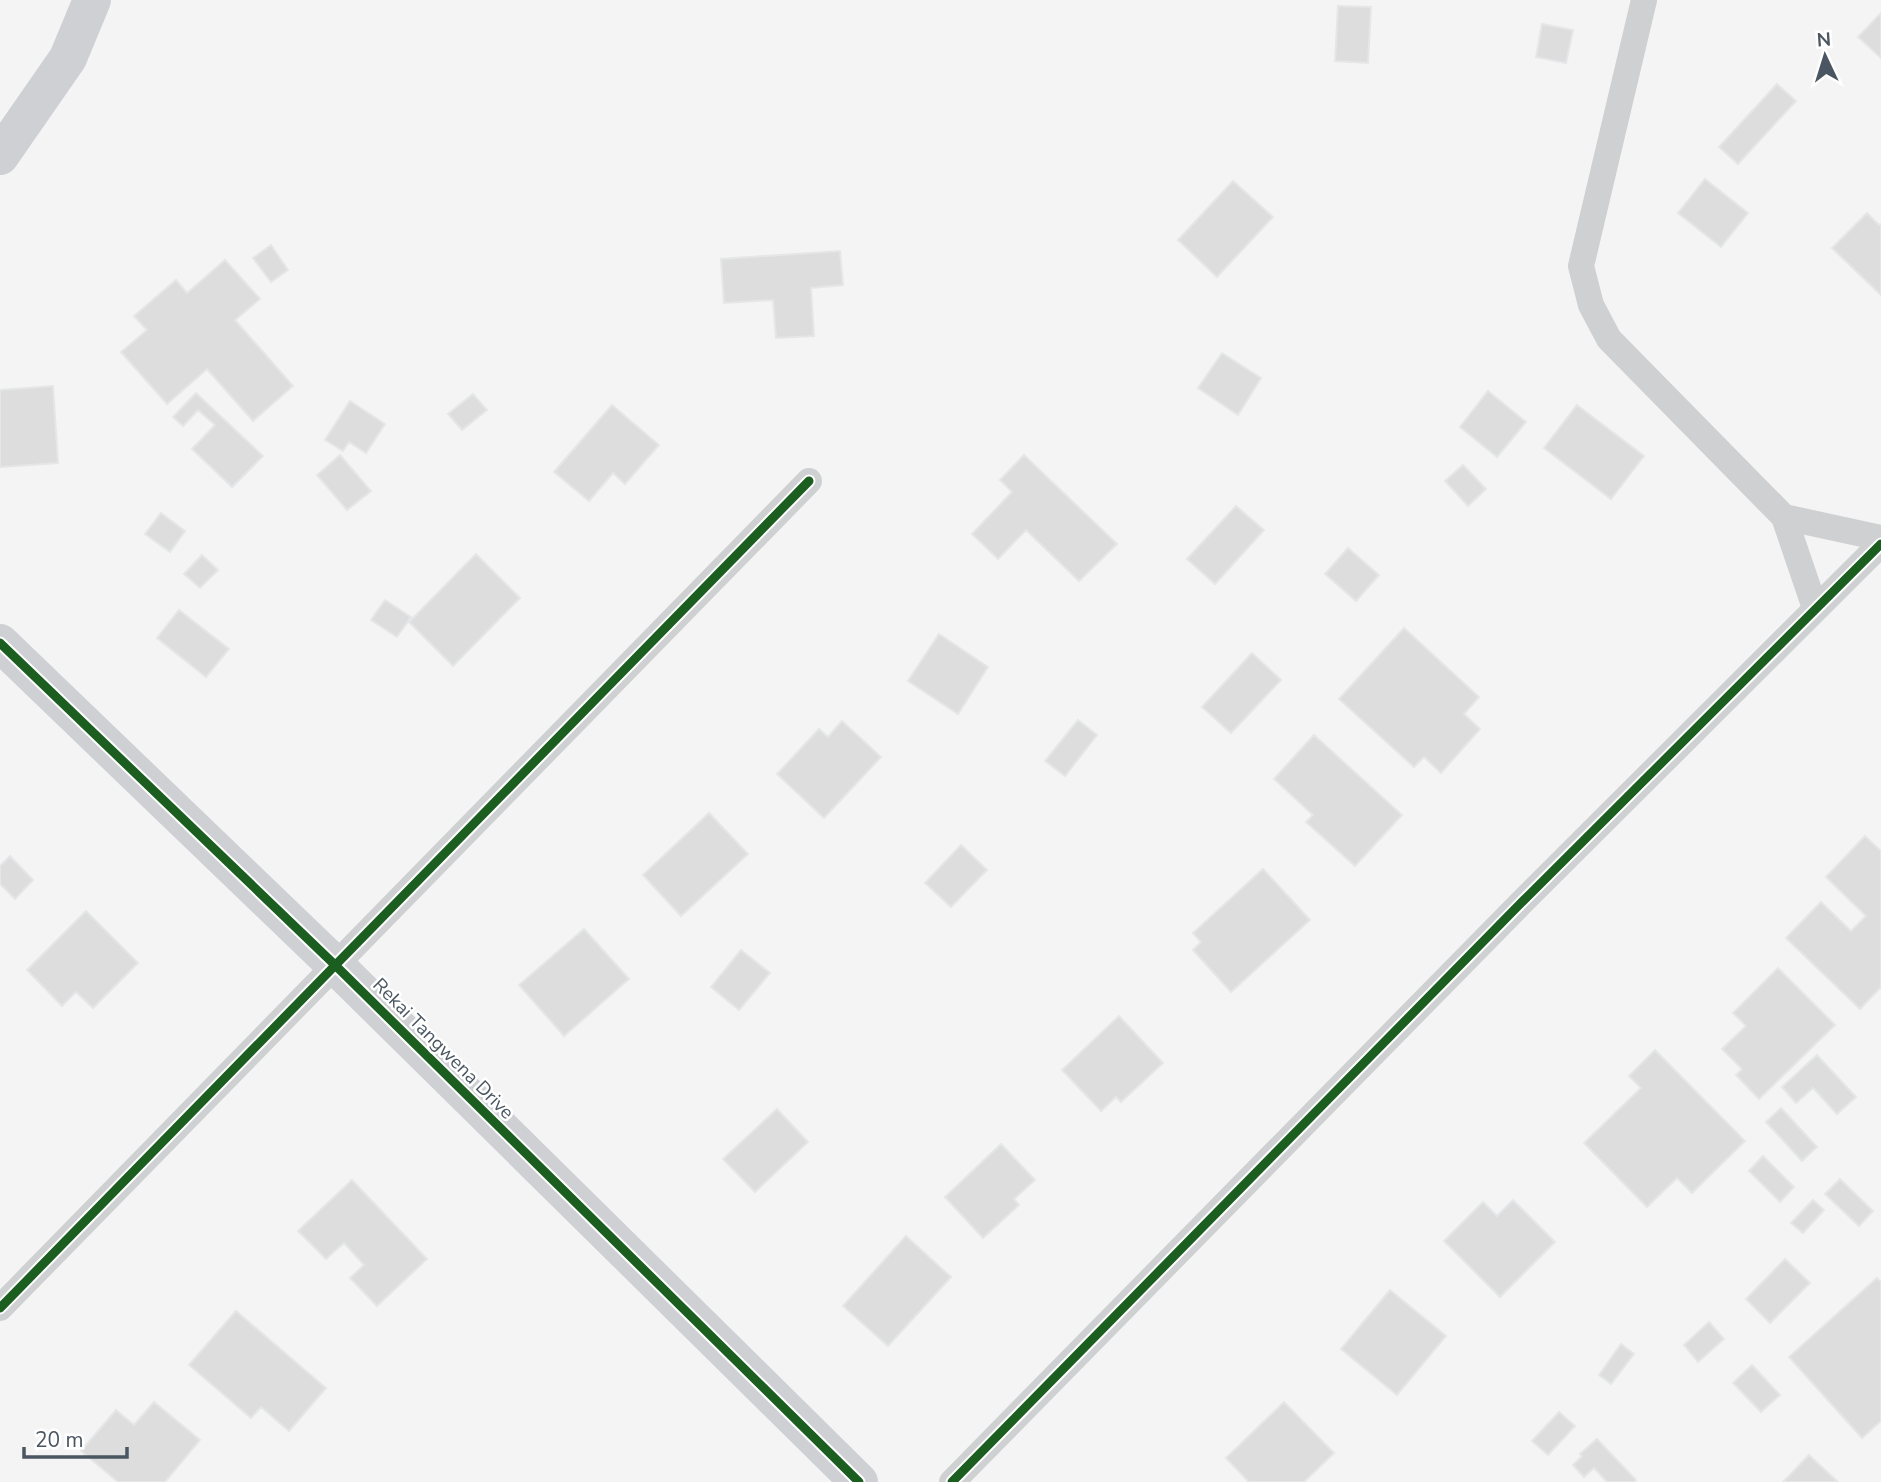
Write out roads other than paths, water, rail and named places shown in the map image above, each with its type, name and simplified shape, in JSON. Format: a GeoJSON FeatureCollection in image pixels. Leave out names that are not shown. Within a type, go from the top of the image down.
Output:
{"type":"FeatureCollection","features":[{"type":"Feature","properties":{"kind":"street"},"geometry":{"type":"LineString","coordinates":[[0,156],[68,58],[92,0]]}},
{"type":"Feature","properties":{"kind":"street"},"geometry":{"type":"LineString","coordinates":[[1644,0],[1581,266],[1591,305],[1609,339],[1784,517],[1815,608]]}},
{"type":"Feature","properties":{"kind":"street"},"geometry":{"type":"LineString","coordinates":[[0,1308],[809,481]]}},
{"type":"Feature","properties":{"kind":"street"},"geometry":{"type":"LineString","coordinates":[[1784,517],[1881,538]]}},
{"type":"Feature","properties":{"kind":"street"},"geometry":{"type":"LineString","coordinates":[[952,1482],[1514,910],[1881,544]]}},
{"type":"Feature","properties":{"kind":"street","name":"Rekai Tangwena Drive"},"geometry":{"type":"LineString","coordinates":[[0,643],[335,965],[859,1482]]}}]}
